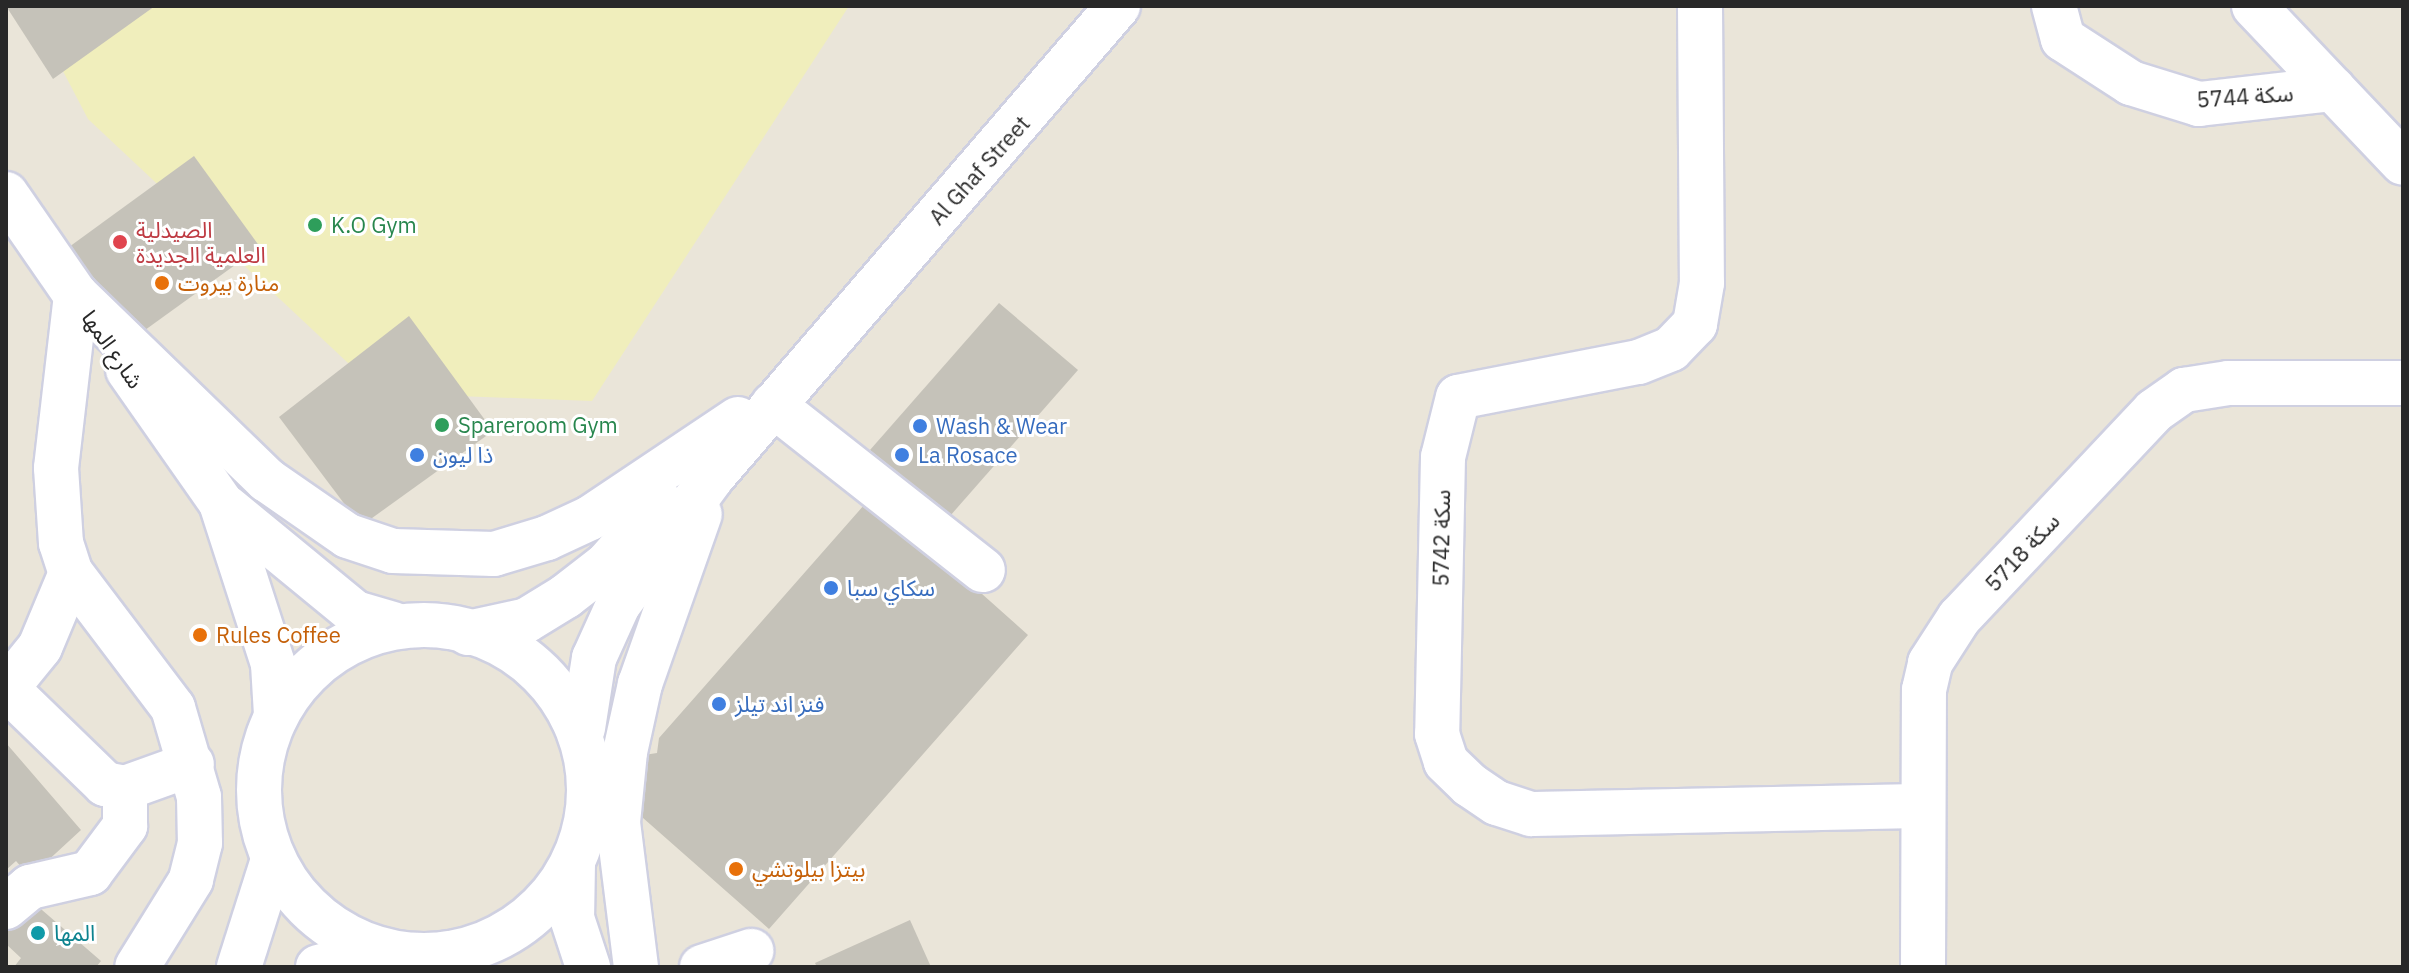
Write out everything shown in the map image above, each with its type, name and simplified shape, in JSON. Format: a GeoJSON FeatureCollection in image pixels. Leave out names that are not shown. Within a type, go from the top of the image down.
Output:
{"type":"FeatureCollection","features":[{"type":"Feature","properties":{"kind":"street","name":"Al Ghaf Street"},"geometry":{"type":"LineString","coordinates":[[756,412],[835,330],[1118,6]]}},
{"type":"Feature","properties":{"kind":"street","name":"سكة 5742"},"geometry":{"type":"LineString","coordinates":[[1700,6],[1702,283],[1695,324],[1671,349],[1638,362],[1458,397],[1443,457],[1437,734],[1446,762],[1470,785],[1497,803],[1531,814],[1920,806]]}},
{"type":"Feature","properties":{"kind":"street","name":"سكة 5744"},"geometry":{"type":"LineString","coordinates":[[2054,6],[2063,39],[2131,83],[2199,104],[2333,89]]}},
{"type":"Feature","properties":{"kind":"street","name":"سكة 5744"},"geometry":{"type":"LineString","coordinates":[[2254,6],[2403,163]]}},
{"type":"Feature","properties":{"kind":"street","name":"شارع المها"},"geometry":{"type":"LineString","coordinates":[[6,194],[221,503],[355,613],[393,624],[468,633]]}},
{"type":"Feature","properties":{"kind":"street"},"geometry":{"type":"LineString","coordinates":[[76,295],[267,480],[348,536],[393,551],[494,554],[547,538],[590,518],[756,412]]}},
{"type":"Feature","properties":{"kind":"street"},"geometry":{"type":"LineString","coordinates":[[76,295],[56,468],[55,513],[71,573],[173,708],[192,764],[200,843],[191,880],[137,967]]}},
{"type":"Feature","properties":{"kind":"street","name":"سكة 5718"},"geometry":{"type":"LineString","coordinates":[[1923,967],[1921,717],[1930,663],[1959,618],[2154,411],[2184,390],[2228,383],[2403,383]]}},
{"type":"Feature","properties":{"kind":"street"},"geometry":{"type":"LineString","coordinates":[[588,967],[572,918],[573,863],[589,805],[583,728],[594,658],[618,605],[756,412]]}},
{"type":"Feature","properties":{"kind":"street"},"geometry":{"type":"LineString","coordinates":[[756,412],[983,570]]}},
{"type":"Feature","properties":{"kind":"street"},"geometry":{"type":"LineString","coordinates":[[468,633],[527,620],[606,565],[756,412]]}},
{"type":"Feature","properties":{"kind":"street"},"geometry":{"type":"LineString","coordinates":[[636,967],[618,822],[625,752],[640,684],[712,477]]}},
{"type":"Feature","properties":{"kind":"street","name":"شارع المها"},"geometry":{"type":"LineString","coordinates":[[221,503],[273,664],[276,715]]}},
{"type":"Feature","properties":{"kind":"street"},"geometry":{"type":"LineString","coordinates":[[71,573],[46,635],[6,689],[96,778],[125,788],[192,764]]}},
{"type":"Feature","properties":{"kind":"street"},"geometry":{"type":"LineString","coordinates":[[393,624],[324,659],[276,715],[259,777],[261,818],[273,860],[301,903],[323,922],[380,951],[460,961],[537,912],[573,863]]}},
{"type":"Feature","properties":{"kind":"street"},"geometry":{"type":"LineString","coordinates":[[468,633],[519,654],[583,728]]}},
{"type":"Feature","properties":{"kind":"street"},"geometry":{"type":"LineString","coordinates":[[6,907],[30,887],[90,873],[125,826],[125,788]]}},
{"type":"Feature","properties":{"kind":"street"},"geometry":{"type":"LineString","coordinates":[[239,967],[273,860]]}},
{"type":"Feature","properties":{"kind":"street"},"geometry":{"type":"LineString","coordinates":[[318,967],[380,951]]}},
{"type":"Feature","properties":{"kind":"street"},"geometry":{"type":"LineString","coordinates":[[702,967],[751,951]]}},
{"type":"Feature","properties":{"kind":"sand"},"geometry":{"type":"Polygon","coordinates":[[[29,6],[849,6],[592,401],[380,393],[88,119],[29,6]]]}},
{"type":"Feature","properties":{"kind":"building"},"geometry":{"type":"Polygon","coordinates":[[[6,6],[155,6],[53,79],[6,6]]]}},
{"type":"Feature","properties":{"kind":"building"},"geometry":{"type":"Polygon","coordinates":[[[194,156],[260,247],[134,338],[69,247],[194,156]]]}},
{"type":"Feature","properties":{"kind":"building"},"geometry":{"type":"Polygon","coordinates":[[[999,303],[1078,370],[950,516],[870,450],[999,303]]]}},
{"type":"Feature","properties":{"kind":"building"},"geometry":{"type":"Polygon","coordinates":[[[409,316],[493,431],[361,526],[279,417],[409,316]]]}},
{"type":"Feature","properties":{"kind":"building"},"geometry":{"type":"Polygon","coordinates":[[[872,496],[1028,635],[769,929],[634,810],[644,755],[657,753],[659,738],[872,496]]]}},
{"type":"Feature","properties":{"kind":"building"},"geometry":{"type":"Polygon","coordinates":[[[6,743],[81,830],[30,877],[16,861],[6,870],[6,743]]]}},
{"type":"Feature","properties":{"kind":"building","name":"المها"},"geometry":{"type":"Polygon","coordinates":[[[27,897],[101,961],[96,967],[14,967],[21,958],[6,944],[6,922],[27,897]]]}},
{"type":"Feature","properties":{"kind":"building"},"geometry":{"type":"Polygon","coordinates":[[[910,920],[931,967],[817,967],[815,963],[910,920]]]}},
{"type":"Feature","properties":{"kind":"place","name":"K.O Gym"},"geometry":{"type":"Point","coordinates":[315,225]}},
{"type":"Feature","properties":{"kind":"place","name":"الصيدلية العلمية الجديدة"},"geometry":{"type":"Point","coordinates":[120,242]}},
{"type":"Feature","properties":{"kind":"place","name":"منارة بيروت"},"geometry":{"type":"Point","coordinates":[162,283]}},
{"type":"Feature","properties":{"kind":"place","name":"Spareroom Gym"},"geometry":{"type":"Point","coordinates":[442,425]}},
{"type":"Feature","properties":{"kind":"place","name":"Wash & Wear"},"geometry":{"type":"Point","coordinates":[920,426]}},
{"type":"Feature","properties":{"kind":"place","name":"ذا ليون"},"geometry":{"type":"Point","coordinates":[417,455]}},
{"type":"Feature","properties":{"kind":"place","name":"La Rosace"},"geometry":{"type":"Point","coordinates":[902,455]}},
{"type":"Feature","properties":{"kind":"place","name":"سكاي سبا"},"geometry":{"type":"Point","coordinates":[831,588]}},
{"type":"Feature","properties":{"kind":"place","name":"Rules Coffee"},"geometry":{"type":"Point","coordinates":[200,635]}},
{"type":"Feature","properties":{"kind":"place","name":"فنز اند تيلز"},"geometry":{"type":"Point","coordinates":[719,704]}},
{"type":"Feature","properties":{"kind":"place","name":"بيتزا بيلوتشي"},"geometry":{"type":"Point","coordinates":[736,869]}},
{"type":"Feature","properties":{"kind":"place","name":"المها"},"geometry":{"type":"Point","coordinates":[38,933]}}]}
